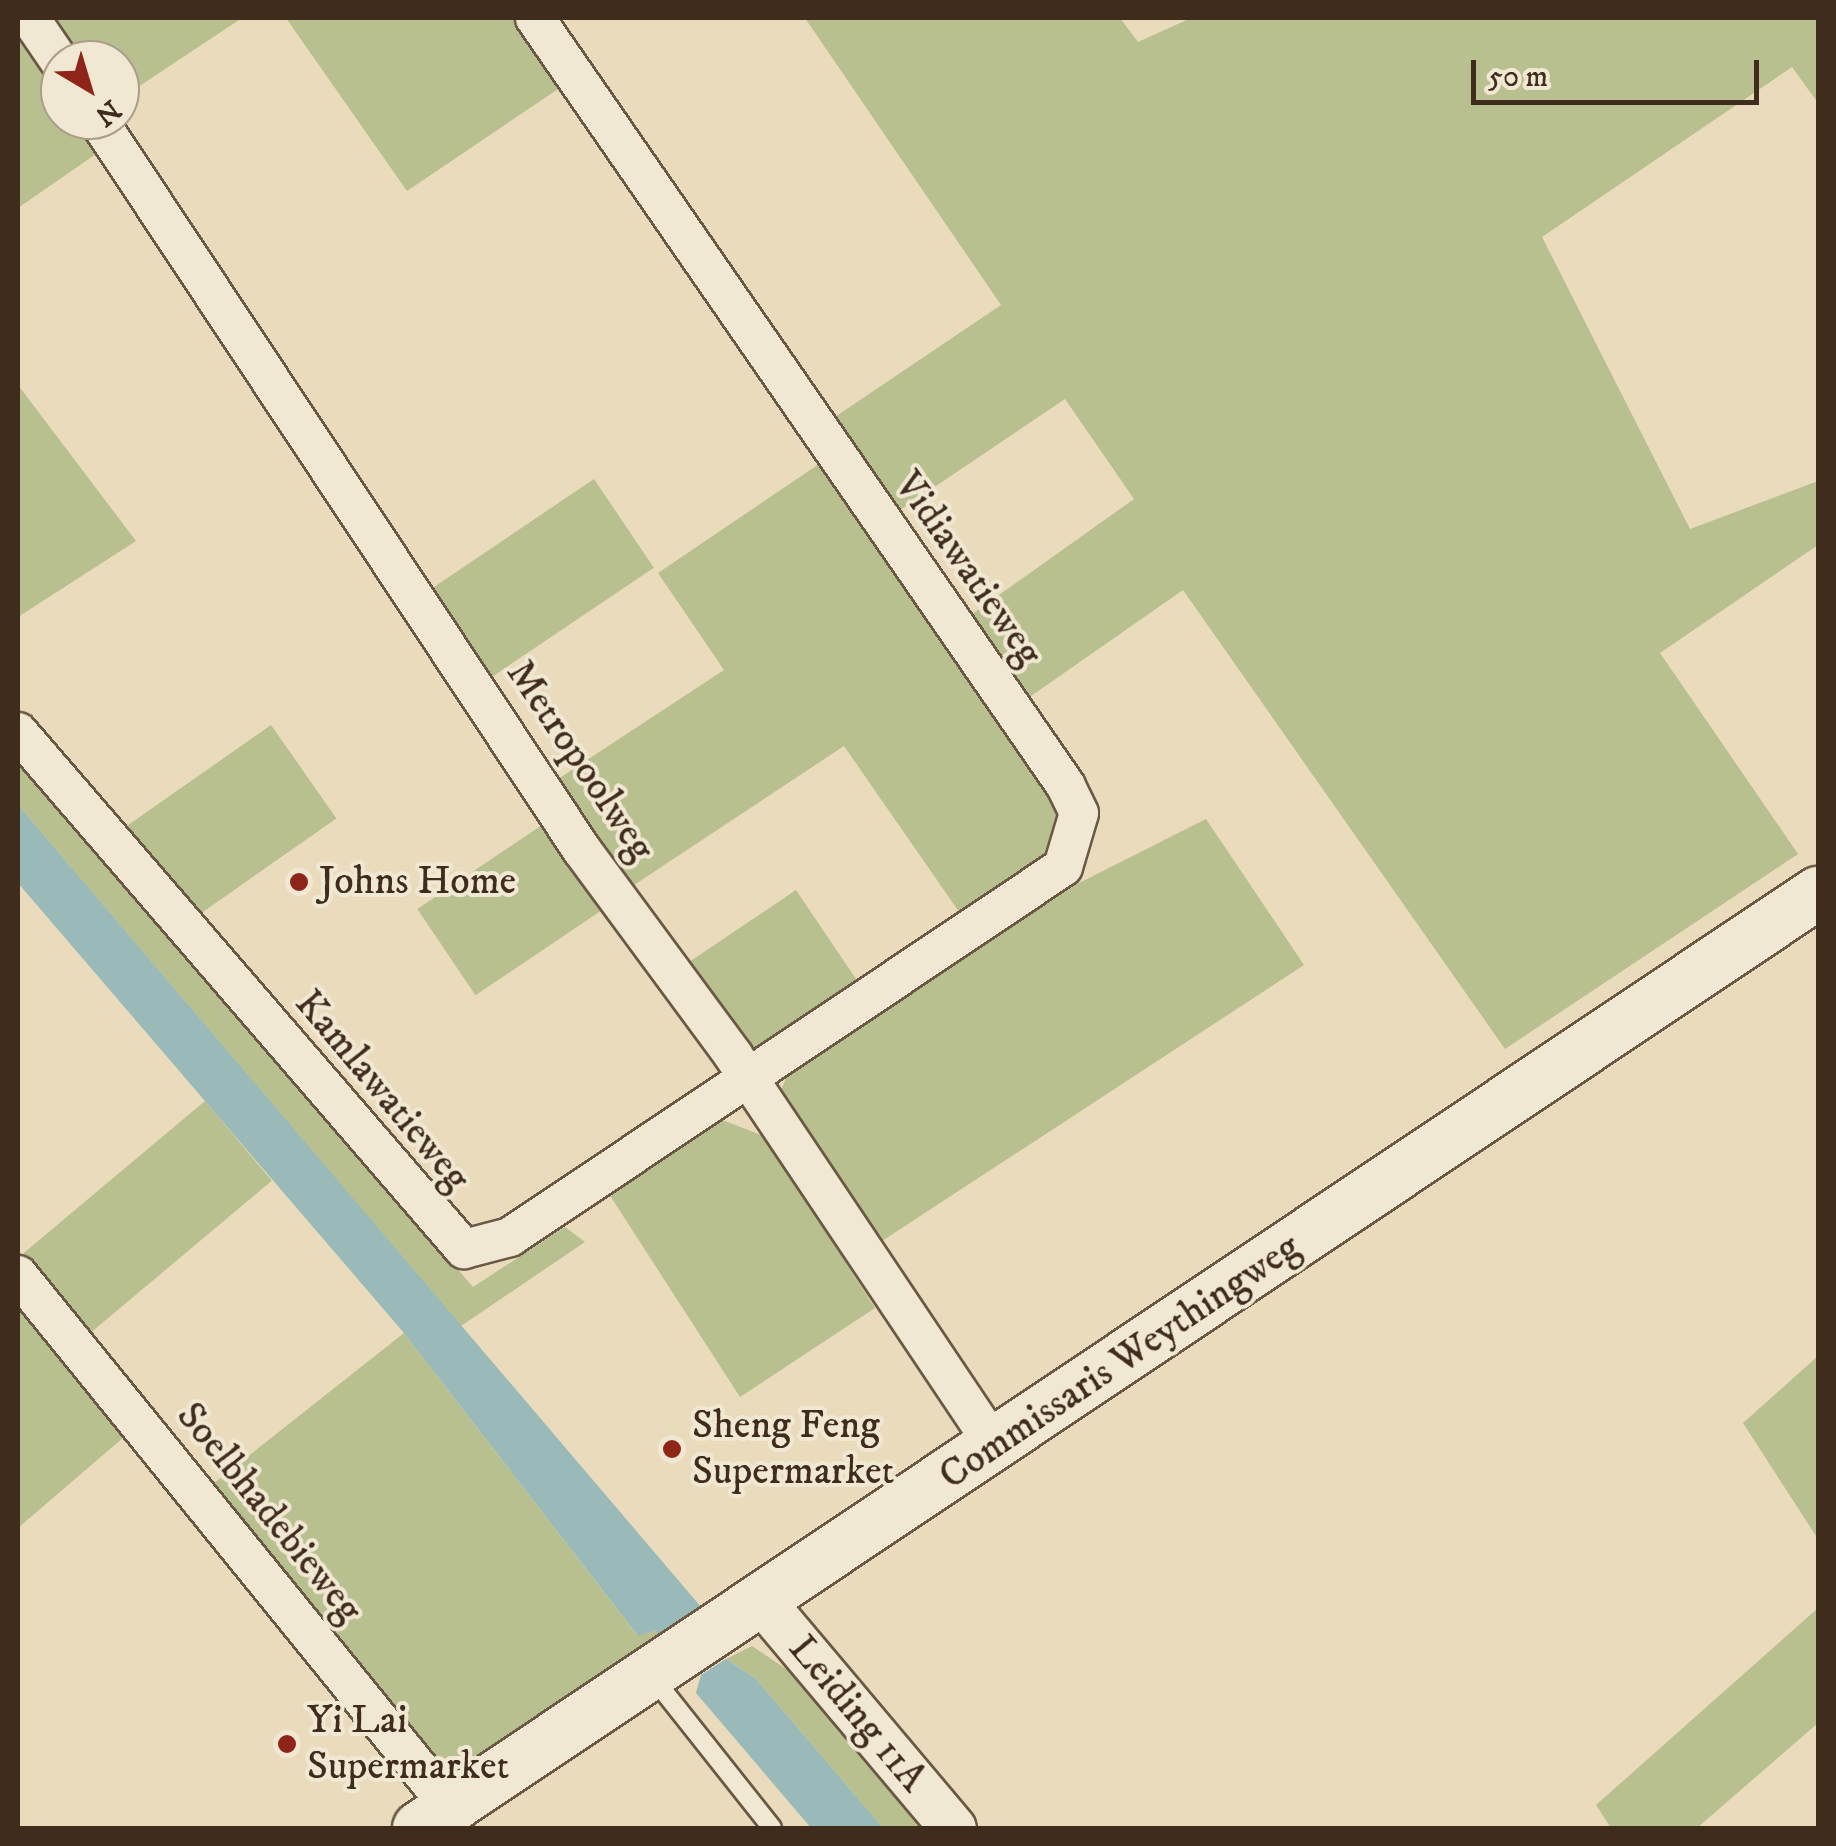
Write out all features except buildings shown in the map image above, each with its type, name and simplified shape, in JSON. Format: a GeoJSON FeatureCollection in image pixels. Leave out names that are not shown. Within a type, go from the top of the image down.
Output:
{"type":"FeatureCollection","features":[{"type":"Feature","properties":{"kind":"main road","name":"Commissaris Weythingweg"},"geometry":{"type":"LineString","coordinates":[[435,1818],[1818,893]]}},
{"type":"Feature","properties":{"kind":"street"},"geometry":{"type":"LineString","coordinates":[[30,18],[45,40]]}},
{"type":"Feature","properties":{"kind":"street","name":"Vidiawatieweg"},"geometry":{"type":"LineString","coordinates":[[535,18],[1079,813],[1062,867],[746,1075]]}},
{"type":"Feature","properties":{"kind":"street","name":"Metropoolweg"},"geometry":{"type":"LineString","coordinates":[[111,140],[582,850],[746,1075],[994,1447]]}},
{"type":"Feature","properties":{"kind":"street","name":"Kamlawatieweg"},"geometry":{"type":"LineString","coordinates":[[18,732],[464,1249],[510,1237],[746,1075]]}},
{"type":"Feature","properties":{"kind":"street","name":"Soelbhadebieweg"},"geometry":{"type":"LineString","coordinates":[[18,1275],[435,1818]]}},
{"type":"Feature","properties":{"kind":"street","name":"Leiding 11A"},"geometry":{"type":"LineString","coordinates":[[742,1612],[953,1828]]}},
{"type":"Feature","properties":{"kind":"lane"},"geometry":{"type":"LineString","coordinates":[[661,1668],[772,1828]]}},
{"type":"Feature","properties":{"kind":"green space"},"geometry":{"type":"Polygon","coordinates":[[[48,18],[242,18],[140,86],[140,40],[59,40],[48,18]]]}},
{"type":"Feature","properties":{"kind":"green space"},"geometry":{"type":"Polygon","coordinates":[[[286,18],[519,18],[564,85],[407,191],[286,18]]]}},
{"type":"Feature","properties":{"kind":"green space"},"geometry":{"type":"Polygon","coordinates":[[[805,18],[1120,18],[1138,42],[1191,18],[1818,18],[1818,103],[1792,67],[1542,237],[1690,529],[1818,481],[1818,545],[1660,653],[1798,854],[1505,1049],[1183,590],[1021,703],[961,622],[1134,499],[1065,399],[890,517],[826,423],[1001,305],[805,18]]]}},
{"type":"Feature","properties":{"kind":"green space"},"geometry":{"type":"Polygon","coordinates":[[[18,24],[40,55],[40,140],[101,140],[106,147],[18,208],[18,24]]]}},
{"type":"Feature","properties":{"kind":"green space"},"geometry":{"type":"Polygon","coordinates":[[[18,385],[136,541],[18,617],[18,385]]]}},
{"type":"Feature","properties":{"kind":"green space"},"geometry":{"type":"Polygon","coordinates":[[[822,462],[1065,821],[1054,854],[964,919],[844,746],[622,893],[552,783],[724,670],[658,573],[822,462]]]}},
{"type":"Feature","properties":{"kind":"green space"},"geometry":{"type":"Polygon","coordinates":[[[594,479],[654,568],[486,681],[427,592],[594,479]]]}},
{"type":"Feature","properties":{"kind":"green space"},"geometry":{"type":"Polygon","coordinates":[[[271,725],[336,818],[189,922],[124,828],[271,725]]]}},
{"type":"Feature","properties":{"kind":"green space"},"geometry":{"type":"Polygon","coordinates":[[[18,759],[473,1287],[565,1227],[585,1242],[461,1326],[18,805],[18,759]]]}},
{"type":"Feature","properties":{"kind":"green space"},"geometry":{"type":"Polygon","coordinates":[[[1206,819],[1304,965],[879,1243],[781,1090],[789,1071],[1077,884],[1206,819]]]}},
{"type":"Feature","properties":{"kind":"green space"},"geometry":{"type":"Polygon","coordinates":[[[545,823],[603,909],[475,995],[417,909],[545,823]]]}},
{"type":"Feature","properties":{"kind":"green space"},"geometry":{"type":"Polygon","coordinates":[[[796,890],[863,989],[746,1067],[680,968],[796,890]]]}},
{"type":"Feature","properties":{"kind":"green space"},"geometry":{"type":"Polygon","coordinates":[[[205,1101],[272,1181],[90,1333],[23,1253],[205,1101]]]}},
{"type":"Feature","properties":{"kind":"green space"},"geometry":{"type":"Polygon","coordinates":[[[722,1120],[764,1136],[875,1308],[740,1397],[609,1194],[722,1120]]]}},
{"type":"Feature","properties":{"kind":"green space"},"geometry":{"type":"Polygon","coordinates":[[[18,1304],[124,1437],[18,1528],[18,1304]]]}},
{"type":"Feature","properties":{"kind":"green space"},"geometry":{"type":"Polygon","coordinates":[[[404,1333],[637,1635],[655,1630],[663,1642],[466,1773],[444,1772],[208,1488],[404,1333]]]}},
{"type":"Feature","properties":{"kind":"green space"},"geometry":{"type":"Polygon","coordinates":[[[1818,1356],[1818,1539],[1743,1423],[1818,1356]]]}},
{"type":"Feature","properties":{"kind":"green space"},"geometry":{"type":"Polygon","coordinates":[[[1818,1608],[1818,1723],[1697,1828],[1611,1828],[1596,1805],[1818,1608]]]}},
{"type":"Feature","properties":{"kind":"green space"},"geometry":{"type":"Polygon","coordinates":[[[752,1646],[804,1681],[927,1828],[883,1828],[756,1679],[726,1659],[752,1646]]]}},
{"type":"Feature","properties":{"kind":"water"},"geometry":{"type":"Polygon","coordinates":[[[18,805],[707,1614],[663,1642],[655,1630],[638,1636],[404,1333],[18,883],[18,805]]]}},
{"type":"Feature","properties":{"kind":"water"},"geometry":{"type":"Polygon","coordinates":[[[726,1659],[756,1679],[883,1828],[811,1828],[696,1693],[701,1675],[726,1659]]]}},
{"type":"Feature","properties":{"kind":"place","name":"Johns Home"},"geometry":{"type":"Point","coordinates":[299,882]}},
{"type":"Feature","properties":{"kind":"place","name":"Sheng Feng Supermarket"},"geometry":{"type":"Point","coordinates":[672,1449]}},
{"type":"Feature","properties":{"kind":"place","name":"Yi Lai Supermarket"},"geometry":{"type":"Point","coordinates":[287,1744]}}]}
